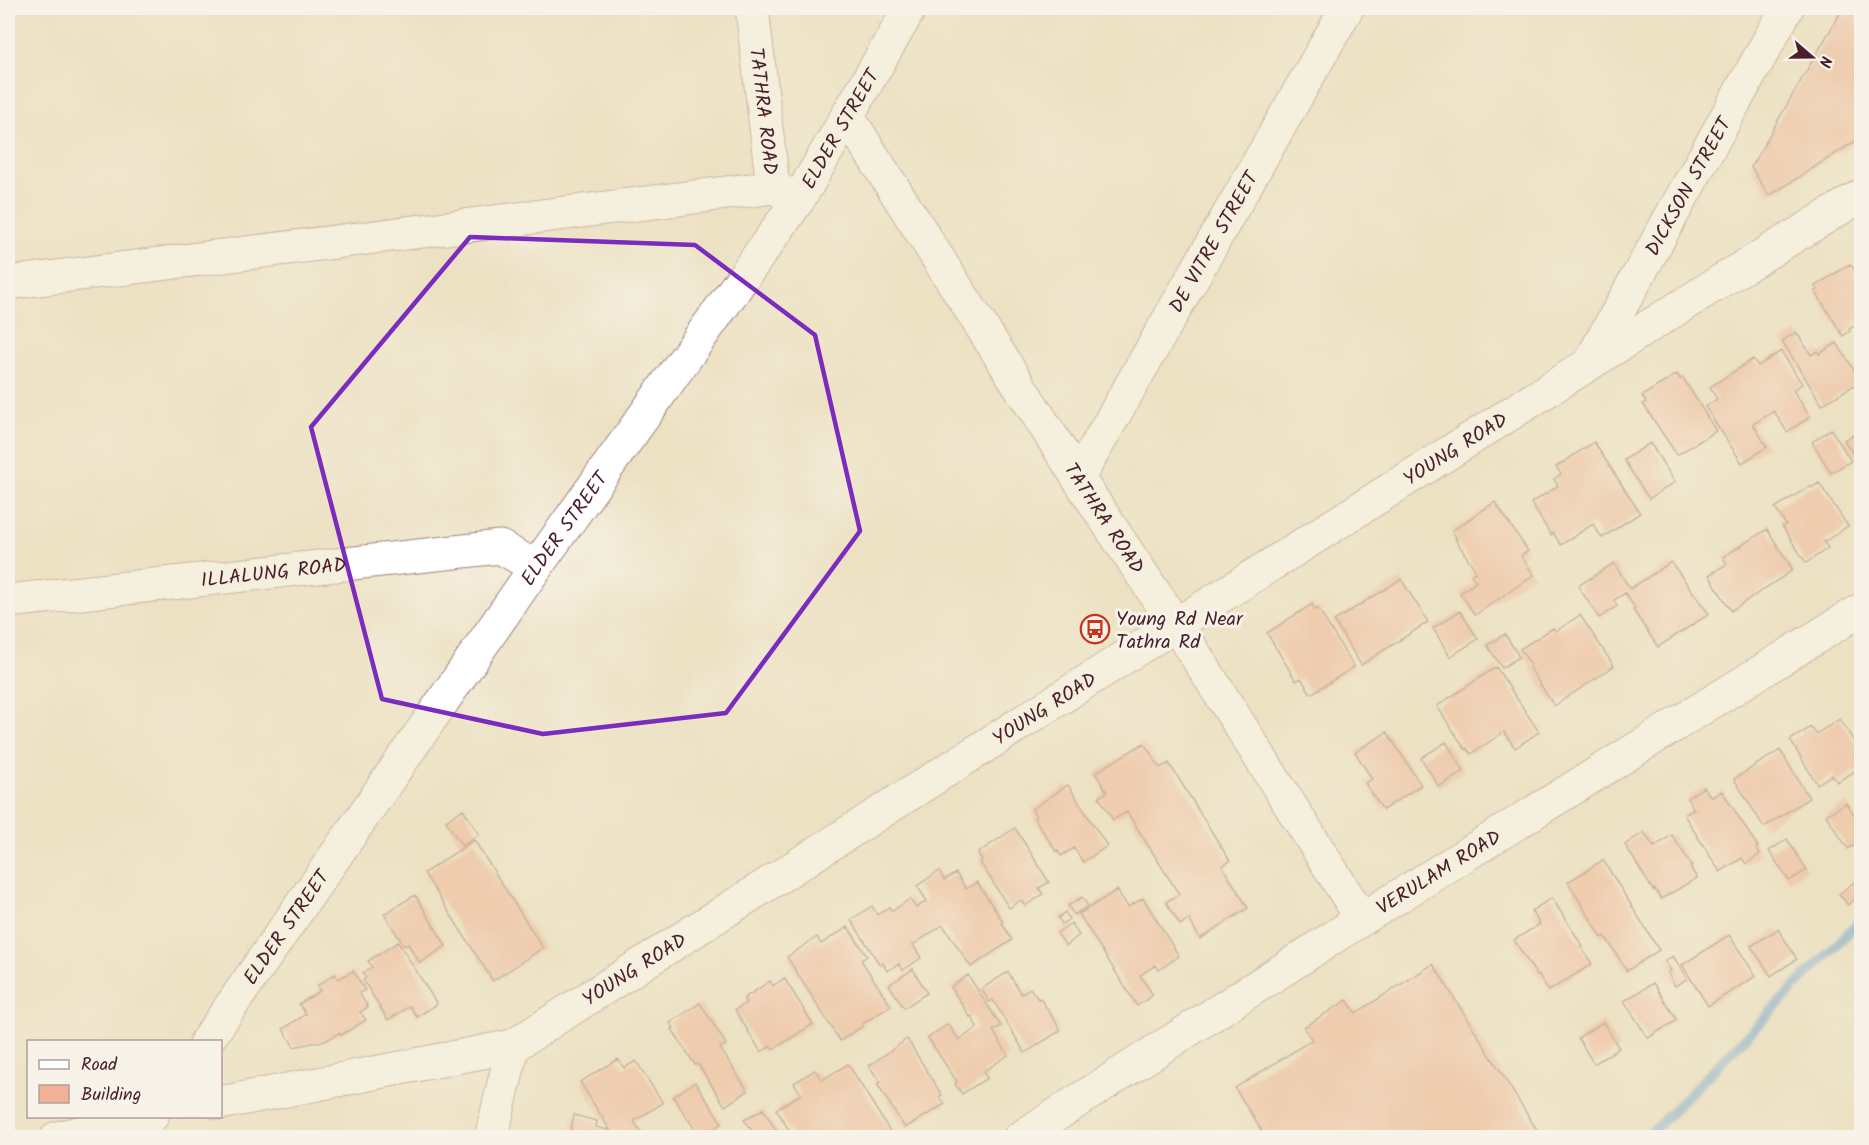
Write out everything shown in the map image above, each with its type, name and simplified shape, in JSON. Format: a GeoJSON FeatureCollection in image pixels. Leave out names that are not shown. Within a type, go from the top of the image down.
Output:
{"type":"FeatureCollection","features":[{"type":"Feature","properties":{"kind":"street","name":"TATHRA ROAD"},"geometry":{"type":"LineString","coordinates":[[752,8],[786,193]]}},
{"type":"Feature","properties":{"kind":"street","name":"ELDER STREET"},"geometry":{"type":"LineString","coordinates":[[207,1040],[536,567],[786,193],[848,117],[910,8]]}},
{"type":"Feature","properties":{"kind":"street","name":"DE VITRE STREET"},"geometry":{"type":"LineString","coordinates":[[1078,478],[1347,8]]}},
{"type":"Feature","properties":{"kind":"street","name":"DICKSON STREET"},"geometry":{"type":"LineString","coordinates":[[1588,366],[1787,8]]}},
{"type":"Feature","properties":{"kind":"street","name":"TATHRA ROAD"},"geometry":{"type":"LineString","coordinates":[[848,117],[1362,919]]}},
{"type":"Feature","properties":{"kind":"street"},"geometry":{"type":"LineString","coordinates":[[8,283],[786,193]]}},
{"type":"Feature","properties":{"kind":"street","name":"YOUNG ROAD"},"geometry":{"type":"LineString","coordinates":[[222,1103],[513,1046],[1724,279],[1862,195]]}},
{"type":"Feature","properties":{"kind":"street","name":"ILLALUNG ROAD"},"geometry":{"type":"LineString","coordinates":[[8,601],[500,547],[536,567]]}},
{"type":"Feature","properties":{"kind":"street","name":"VERULAM ROAD"},"geometry":{"type":"LineString","coordinates":[[1020,1137],[1362,919],[1862,609]]}},
{"type":"Feature","properties":{"kind":"street"},"geometry":{"type":"LineString","coordinates":[[491,1137],[513,1046]]}},
{"type":"Feature","properties":{"kind":"street"},"geometry":{"type":"LineString","coordinates":[[57,1137],[143,1118]]}},
{"type":"Feature","properties":{"kind":"highlighted area"},"geometry":{"type":"Polygon","coordinates":[[[470,237],[695,245],[815,335],[860,531],[726,713],[543,734],[382,699],[311,427],[470,237]]]}},
{"type":"Feature","properties":{"kind":"building"},"geometry":{"type":"Polygon","coordinates":[[[1843,8],[1862,8],[1862,137],[1769,196],[1751,167],[1843,8]]]}},
{"type":"Feature","properties":{"kind":"building"},"geometry":{"type":"Polygon","coordinates":[[[1850,264],[1862,279],[1862,318],[1855,322],[1857,325],[1843,336],[1815,291],[1818,290],[1815,286],[1850,264]]]}},
{"type":"Feature","properties":{"kind":"building"},"geometry":{"type":"Polygon","coordinates":[[[1796,332],[1811,355],[1818,351],[1819,354],[1837,343],[1861,381],[1822,405],[1782,341],[1796,332]]]}},
{"type":"Feature","properties":{"kind":"building"},"geometry":{"type":"Polygon","coordinates":[[[1781,351],[1802,384],[1793,390],[1810,417],[1787,432],[1774,411],[1753,424],[1767,447],[1742,463],[1705,407],[1717,399],[1710,387],[1753,359],[1758,366],[1781,351]]]}},
{"type":"Feature","properties":{"kind":"building"},"geometry":{"type":"Polygon","coordinates":[[[1677,374],[1680,379],[1683,378],[1716,431],[1677,455],[1643,404],[1646,402],[1642,396],[1677,374]]]}},
{"type":"Feature","properties":{"kind":"building"},"geometry":{"type":"Polygon","coordinates":[[[1831,429],[1851,461],[1831,473],[1812,442],[1831,429]]]}},
{"type":"Feature","properties":{"kind":"building"},"geometry":{"type":"Polygon","coordinates":[[[1862,429],[1862,468],[1844,440],[1862,429]]]}},
{"type":"Feature","properties":{"kind":"building"},"geometry":{"type":"Polygon","coordinates":[[[1594,442],[1640,513],[1602,538],[1593,524],[1561,545],[1553,533],[1551,535],[1531,503],[1558,486],[1554,479],[1561,474],[1556,467],[1594,442]]]}},
{"type":"Feature","properties":{"kind":"building"},"geometry":{"type":"Polygon","coordinates":[[[1650,443],[1675,482],[1649,499],[1624,460],[1650,443]]]}},
{"type":"Feature","properties":{"kind":"building"},"geometry":{"type":"Polygon","coordinates":[[[1819,483],[1848,526],[1824,542],[1828,548],[1806,563],[1782,526],[1786,525],[1775,508],[1810,486],[1811,488],[1819,483]]]}},
{"type":"Feature","properties":{"kind":"building"},"geometry":{"type":"Polygon","coordinates":[[[1495,502],[1528,551],[1521,556],[1534,575],[1475,615],[1460,593],[1476,582],[1471,575],[1476,571],[1452,531],[1495,502]]]}},
{"type":"Feature","properties":{"kind":"building"},"geometry":{"type":"Polygon","coordinates":[[[1767,529],[1793,570],[1731,611],[1709,575],[1727,564],[1723,557],[1767,529]]]}},
{"type":"Feature","properties":{"kind":"building"},"geometry":{"type":"Polygon","coordinates":[[[1671,562],[1709,614],[1658,647],[1633,610],[1635,608],[1625,593],[1614,600],[1617,606],[1599,618],[1578,586],[1614,563],[1630,589],[1671,562]]]}},
{"type":"Feature","properties":{"kind":"building"},"geometry":{"type":"Polygon","coordinates":[[[1401,579],[1428,622],[1361,665],[1334,621],[1401,579]]]}},
{"type":"Feature","properties":{"kind":"building"},"geometry":{"type":"Polygon","coordinates":[[[1312,604],[1315,610],[1318,608],[1354,667],[1311,694],[1301,678],[1296,681],[1267,633],[1312,604]]]}},
{"type":"Feature","properties":{"kind":"building"},"geometry":{"type":"Polygon","coordinates":[[[1460,611],[1478,639],[1450,657],[1433,628],[1460,611]]]}},
{"type":"Feature","properties":{"kind":"building"},"geometry":{"type":"Polygon","coordinates":[[[1580,615],[1614,666],[1554,706],[1520,649],[1553,628],[1556,631],[1580,615]]]}},
{"type":"Feature","properties":{"kind":"building"},"geometry":{"type":"Polygon","coordinates":[[[1505,634],[1519,657],[1502,668],[1487,645],[1505,634]]]}},
{"type":"Feature","properties":{"kind":"building"},"geometry":{"type":"Polygon","coordinates":[[[1496,667],[1539,732],[1515,748],[1504,732],[1471,754],[1467,748],[1465,749],[1437,706],[1496,667]]]}},
{"type":"Feature","properties":{"kind":"building"},"geometry":{"type":"Polygon","coordinates":[[[1840,719],[1862,754],[1862,767],[1837,782],[1832,775],[1817,784],[1790,740],[1811,727],[1816,734],[1840,719]]]}},
{"type":"Feature","properties":{"kind":"building"},"geometry":{"type":"Polygon","coordinates":[[[1387,732],[1421,785],[1383,810],[1365,783],[1372,779],[1355,752],[1387,732]]]}},
{"type":"Feature","properties":{"kind":"building"},"geometry":{"type":"Polygon","coordinates":[[[1446,742],[1464,771],[1439,787],[1421,758],[1446,742]]]}},
{"type":"Feature","properties":{"kind":"building"},"geometry":{"type":"Polygon","coordinates":[[[1144,743],[1160,768],[1169,763],[1230,861],[1222,866],[1248,908],[1200,939],[1189,919],[1180,925],[1166,902],[1179,894],[1127,812],[1113,820],[1099,797],[1107,792],[1095,773],[1144,743]]]}},
{"type":"Feature","properties":{"kind":"building"},"geometry":{"type":"Polygon","coordinates":[[[1780,750],[1809,798],[1764,827],[1734,779],[1780,750]]]}},
{"type":"Feature","properties":{"kind":"building"},"geometry":{"type":"Polygon","coordinates":[[[1068,785],[1107,846],[1083,862],[1074,848],[1061,856],[1056,851],[1034,818],[1036,816],[1032,809],[1068,785]]]}},
{"type":"Feature","properties":{"kind":"building"},"geometry":{"type":"Polygon","coordinates":[[[1704,787],[1711,798],[1722,791],[1758,847],[1756,848],[1760,854],[1746,864],[1742,858],[1720,872],[1684,815],[1694,809],[1687,798],[1704,787]]]}},
{"type":"Feature","properties":{"kind":"building"},"geometry":{"type":"Polygon","coordinates":[[[1846,803],[1862,826],[1862,840],[1848,849],[1826,815],[1846,803]]]}},
{"type":"Feature","properties":{"kind":"building"},"geometry":{"type":"Polygon","coordinates":[[[463,809],[479,834],[462,846],[446,821],[463,809]]]}},
{"type":"Feature","properties":{"kind":"building"},"geometry":{"type":"Polygon","coordinates":[[[1015,828],[1049,882],[1039,888],[1043,894],[1025,906],[1021,900],[1009,908],[980,862],[982,860],[978,853],[1015,828]]]}},
{"type":"Feature","properties":{"kind":"building"},"geometry":{"type":"Polygon","coordinates":[[[1644,832],[1654,847],[1672,835],[1697,878],[1661,899],[1625,845],[1644,832]]]}},
{"type":"Feature","properties":{"kind":"building"},"geometry":{"type":"Polygon","coordinates":[[[1787,839],[1807,870],[1789,881],[1769,851],[1787,839]]]}},
{"type":"Feature","properties":{"kind":"building"},"geometry":{"type":"Polygon","coordinates":[[[474,840],[543,948],[493,981],[424,873],[474,840]]]}},
{"type":"Feature","properties":{"kind":"building"},"geometry":{"type":"Polygon","coordinates":[[[1603,860],[1659,950],[1627,971],[1605,936],[1602,938],[1568,882],[1603,860]]]}},
{"type":"Feature","properties":{"kind":"building"},"geometry":{"type":"Polygon","coordinates":[[[939,871],[944,880],[956,873],[966,889],[977,882],[1012,940],[971,967],[943,925],[913,945],[921,958],[903,970],[899,964],[887,971],[883,963],[880,965],[851,920],[872,906],[877,915],[889,907],[892,911],[910,899],[916,908],[927,901],[917,886],[939,871]]]}},
{"type":"Feature","properties":{"kind":"building"},"geometry":{"type":"Polygon","coordinates":[[[1854,882],[1862,893],[1848,905],[1839,894],[1854,882]]]}},
{"type":"Feature","properties":{"kind":"building"},"geometry":{"type":"Polygon","coordinates":[[[1117,890],[1128,907],[1143,898],[1179,956],[1159,970],[1156,965],[1140,975],[1153,995],[1137,1006],[1079,914],[1117,890]]]}},
{"type":"Feature","properties":{"kind":"building"},"geometry":{"type":"Polygon","coordinates":[[[415,895],[446,946],[420,963],[408,944],[404,946],[384,914],[415,895]]]}},
{"type":"Feature","properties":{"kind":"building"},"geometry":{"type":"Polygon","coordinates":[[[1082,897],[1088,906],[1074,915],[1068,906],[1082,897]]]}},
{"type":"Feature","properties":{"kind":"building"},"geometry":{"type":"Polygon","coordinates":[[[1552,898],[1592,964],[1549,991],[1514,940],[1540,924],[1531,911],[1552,898]]]}},
{"type":"Feature","properties":{"kind":"building"},"geometry":{"type":"Polygon","coordinates":[[[1065,912],[1069,919],[1062,924],[1058,918],[1065,912]]]}},
{"type":"Feature","properties":{"kind":"building"},"geometry":{"type":"Polygon","coordinates":[[[1071,923],[1079,935],[1066,946],[1057,933],[1071,923]]]}},
{"type":"Feature","properties":{"kind":"building"},"geometry":{"type":"Polygon","coordinates":[[[848,927],[867,956],[861,960],[891,1006],[840,1041],[787,957],[817,937],[821,944],[848,927]]]}},
{"type":"Feature","properties":{"kind":"building"},"geometry":{"type":"Polygon","coordinates":[[[1778,929],[1797,959],[1771,976],[1751,946],[1778,929]]]}},
{"type":"Feature","properties":{"kind":"building"},"geometry":{"type":"Polygon","coordinates":[[[1729,935],[1756,976],[1708,1006],[1682,965],[1729,935]]]}},
{"type":"Feature","properties":{"kind":"building"},"geometry":{"type":"Polygon","coordinates":[[[398,942],[437,1004],[417,1017],[410,1006],[388,1020],[363,980],[366,978],[363,973],[372,967],[368,961],[398,942]]]}},
{"type":"Feature","properties":{"kind":"building"},"geometry":{"type":"Polygon","coordinates":[[[1673,956],[1687,979],[1675,986],[1668,973],[1671,971],[1665,961],[1673,956]]]}},
{"type":"Feature","properties":{"kind":"building"},"geometry":{"type":"Polygon","coordinates":[[[1433,964],[1542,1138],[1266,1138],[1235,1088],[1312,1040],[1304,1027],[1347,1000],[1356,1013],[1433,964]]]}},
{"type":"Feature","properties":{"kind":"building"},"geometry":{"type":"Polygon","coordinates":[[[913,969],[927,993],[904,1008],[889,985],[913,969]]]}},
{"type":"Feature","properties":{"kind":"building"},"geometry":{"type":"Polygon","coordinates":[[[353,971],[365,990],[359,993],[368,1007],[360,1012],[366,1020],[341,1035],[339,1033],[327,1040],[294,1047],[283,1029],[306,1014],[299,1004],[320,991],[317,986],[335,974],[338,979],[353,971]]]}},
{"type":"Feature","properties":{"kind":"building"},"geometry":{"type":"Polygon","coordinates":[[[1008,972],[1021,994],[1030,988],[1038,999],[1040,998],[1061,1030],[1025,1053],[993,1000],[989,1002],[981,989],[1008,972]]]}},
{"type":"Feature","properties":{"kind":"building"},"geometry":{"type":"Polygon","coordinates":[[[968,975],[1001,1026],[993,1031],[1008,1055],[983,1072],[987,1078],[962,1094],[955,1084],[957,1082],[928,1038],[948,1024],[959,1040],[977,1028],[972,1016],[970,1017],[951,987],[968,975]]]}},
{"type":"Feature","properties":{"kind":"building"},"geometry":{"type":"Polygon","coordinates":[[[784,978],[813,1024],[774,1049],[771,1046],[761,1052],[735,1010],[746,1003],[744,998],[770,981],[773,986],[784,978]]]}},
{"type":"Feature","properties":{"kind":"building"},"geometry":{"type":"Polygon","coordinates":[[[1653,983],[1677,1020],[1648,1038],[1624,1001],[1653,983]]]}},
{"type":"Feature","properties":{"kind":"building"},"geometry":{"type":"Polygon","coordinates":[[[700,1003],[726,1044],[720,1048],[748,1091],[725,1106],[698,1064],[695,1065],[670,1023],[700,1003]]]}},
{"type":"Feature","properties":{"kind":"building"},"geometry":{"type":"Polygon","coordinates":[[[1603,1022],[1619,1048],[1594,1064],[1578,1038],[1603,1022]]]}},
{"type":"Feature","properties":{"kind":"building"},"geometry":{"type":"Polygon","coordinates":[[[907,1039],[942,1095],[939,1097],[945,1104],[905,1128],[877,1084],[880,1082],[869,1066],[907,1039]]]}},
{"type":"Feature","properties":{"kind":"building"},"geometry":{"type":"Polygon","coordinates":[[[618,1059],[624,1068],[636,1061],[663,1103],[634,1121],[642,1134],[636,1138],[615,1138],[580,1082],[618,1059]]]}},
{"type":"Feature","properties":{"kind":"building"},"geometry":{"type":"Polygon","coordinates":[[[848,1064],[891,1133],[883,1138],[794,1138],[776,1109],[801,1094],[794,1083],[815,1070],[822,1080],[848,1064]]]}},
{"type":"Feature","properties":{"kind":"building"},"geometry":{"type":"Polygon","coordinates":[[[695,1082],[722,1123],[701,1138],[673,1097],[695,1082]]]}},
{"type":"Feature","properties":{"kind":"building"},"geometry":{"type":"Polygon","coordinates":[[[763,1109],[781,1138],[751,1138],[755,1135],[744,1120],[763,1109]]]}},
{"type":"Feature","properties":{"kind":"building"},"geometry":{"type":"Polygon","coordinates":[[[574,1115],[597,1121],[596,1127],[608,1130],[613,1138],[569,1138],[574,1115]]]}},
{"type":"Feature","properties":{"kind":"waterway"},"geometry":{"type":"LineString","coordinates":[[1646,1138],[1862,919]]}},
{"type":"Feature","properties":{"kind":"place","name":"Young Rd Near Tathra Rd"},"geometry":{"type":"Point","coordinates":[1095,629]}}]}
